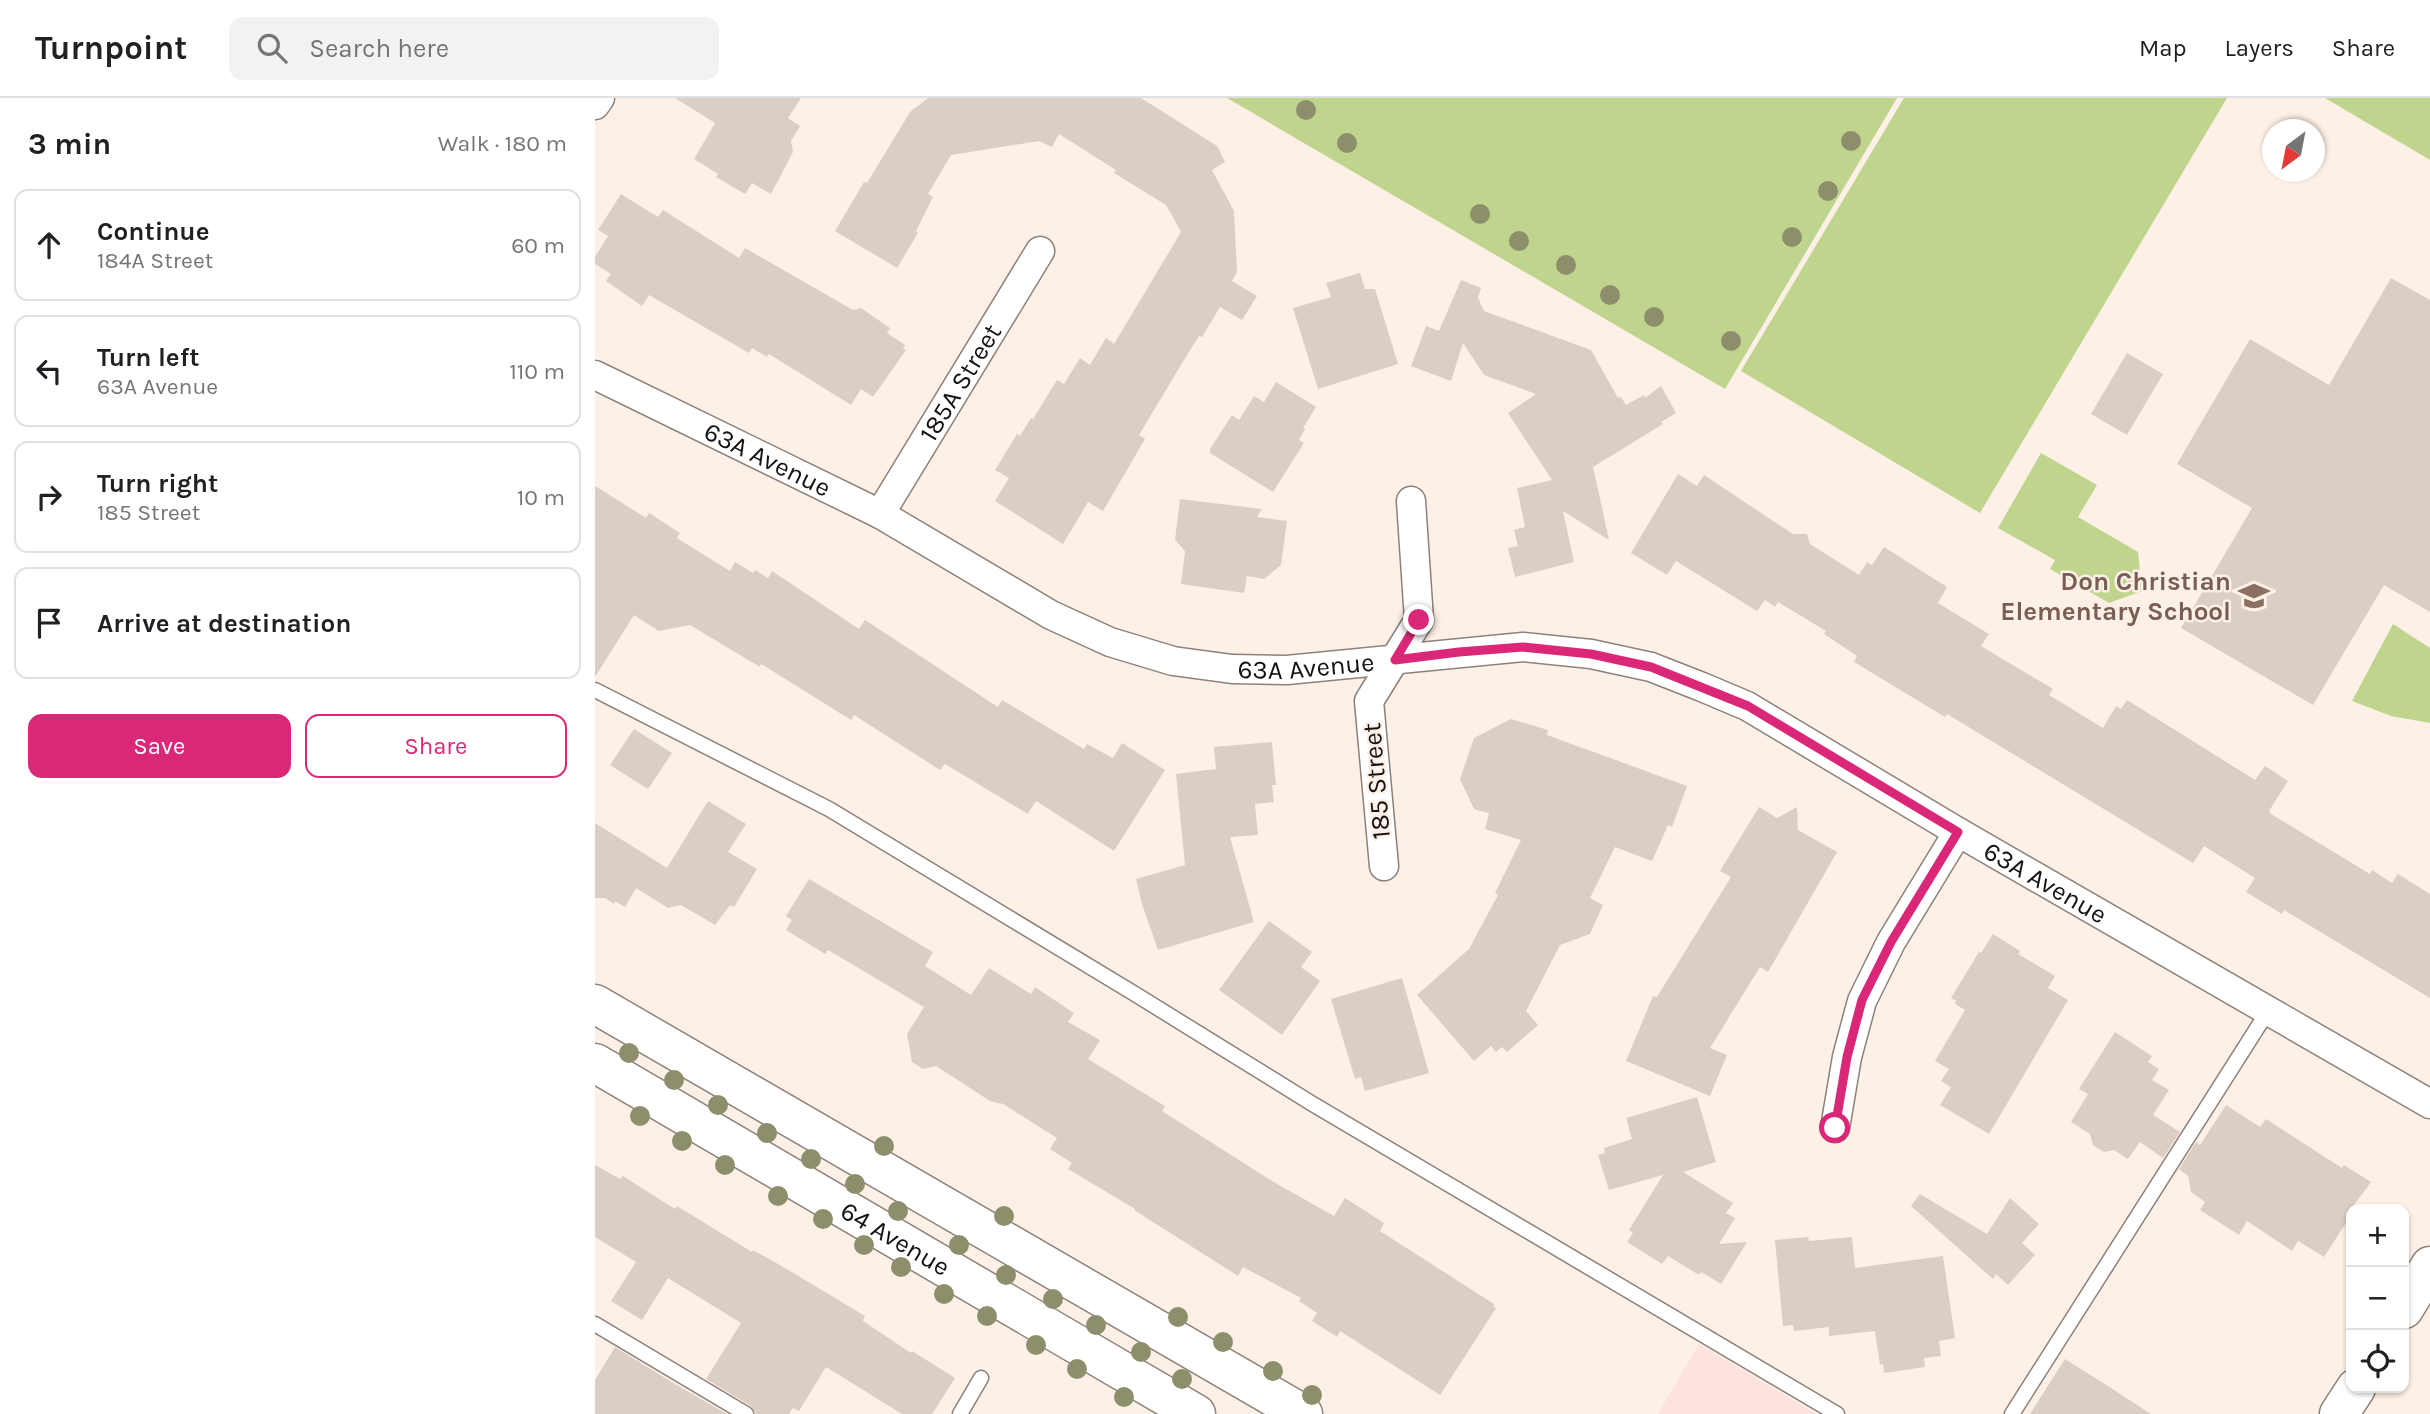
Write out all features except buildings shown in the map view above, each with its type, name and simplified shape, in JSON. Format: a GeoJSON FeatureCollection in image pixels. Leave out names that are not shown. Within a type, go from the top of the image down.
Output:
{"type":"FeatureCollection","features":[{"type":"Feature","properties":{"kind":"main road"},"geometry":{"type":"LineString","coordinates":[[595,1004],[1303,1414]]}},
{"type":"Feature","properties":{"kind":"main road","name":"64 Avenue"},"geometry":{"type":"LineString","coordinates":[[595,1063],[1196,1414]]}},
{"type":"Feature","properties":{"kind":"main road"},"geometry":{"type":"LineString","coordinates":[[2409,1301],[2430,1266]]}},
{"type":"Feature","properties":{"kind":"main road"},"geometry":{"type":"LineString","coordinates":[[2339,1414],[2352,1393]]}},
{"type":"Feature","properties":{"kind":"street"},"geometry":{"type":"LineString","coordinates":[[595,105],[600,98]]}},
{"type":"Feature","properties":{"kind":"street","name":"185A Street"},"geometry":{"type":"LineString","coordinates":[[880,514],[1040,251]]}},
{"type":"Feature","properties":{"kind":"street","name":"63A Avenue"},"geometry":{"type":"LineString","coordinates":[[595,375],[880,514],[1051,615],[1110,642],[1173,661],[1232,669],[1287,670],[1523,647],[1591,654],[1651,667],[1748,706],[1958,832],[2430,1104]]}},
{"type":"Feature","properties":{"kind":"street","name":"185 Street"},"geometry":{"type":"LineString","coordinates":[[1384,866],[1369,701],[1419,620],[1411,501]]}},
{"type":"Feature","properties":{"kind":"street"},"geometry":{"type":"LineString","coordinates":[[1835,1128],[1847,1057],[1862,1000],[1891,942],[1958,832]]}},
{"type":"Feature","properties":{"kind":"lane"},"geometry":{"type":"LineString","coordinates":[[595,690],[829,809],[1124,986],[1311,1103],[1837,1414]]}},
{"type":"Feature","properties":{"kind":"lane"},"geometry":{"type":"LineString","coordinates":[[2013,1414],[2268,1010]]}},
{"type":"Feature","properties":{"kind":"lane"},"geometry":{"type":"LineString","coordinates":[[595,1324],[746,1414]]}},
{"type":"Feature","properties":{"kind":"lane"},"geometry":{"type":"LineString","coordinates":[[960,1414],[981,1378]]}},
{"type":"Feature","properties":{"kind":"shaded area"},"geometry":{"type":"Polygon","coordinates":[[[1699,1344],[1816,1414],[1658,1414],[1699,1344]]]}},
{"type":"Feature","properties":{"kind":"green space"},"geometry":{"type":"Polygon","coordinates":[[[1227,98],[1897,98],[1725,389],[1227,98]]]}},
{"type":"Feature","properties":{"kind":"green space"},"geometry":{"type":"Polygon","coordinates":[[[1904,98],[2227,98],[1980,513],[1741,371],[1904,98]]]}},
{"type":"Feature","properties":{"kind":"green space"},"geometry":{"type":"Polygon","coordinates":[[[2325,98],[2430,98],[2430,160],[2325,98]]]}},
{"type":"Feature","properties":{"kind":"green space"},"geometry":{"type":"Polygon","coordinates":[[[2041,453],[2097,485],[2078,517],[2138,552],[2142,591],[2109,603],[2050,569],[2055,560],[1998,528],[2041,453]]]}},
{"type":"Feature","properties":{"kind":"green space"},"geometry":{"type":"Polygon","coordinates":[[[2393,624],[2430,648],[2430,723],[2391,716],[2352,701],[2393,624]]]}},
{"type":"Feature","properties":{"kind":"place","name":"Don Christian Elementary School"},"geometry":{"type":"Point","coordinates":[2254,596]}},
{"type":"Feature","properties":{"kind":"route"},"geometry":{"type":"LineString","coordinates":[[1419,620],[1395,660],[1523,647],[1591,654],[1651,667],[1748,706],[1958,832],[1891,942],[1862,1000],[1847,1057],[1835,1128]]}}]}
